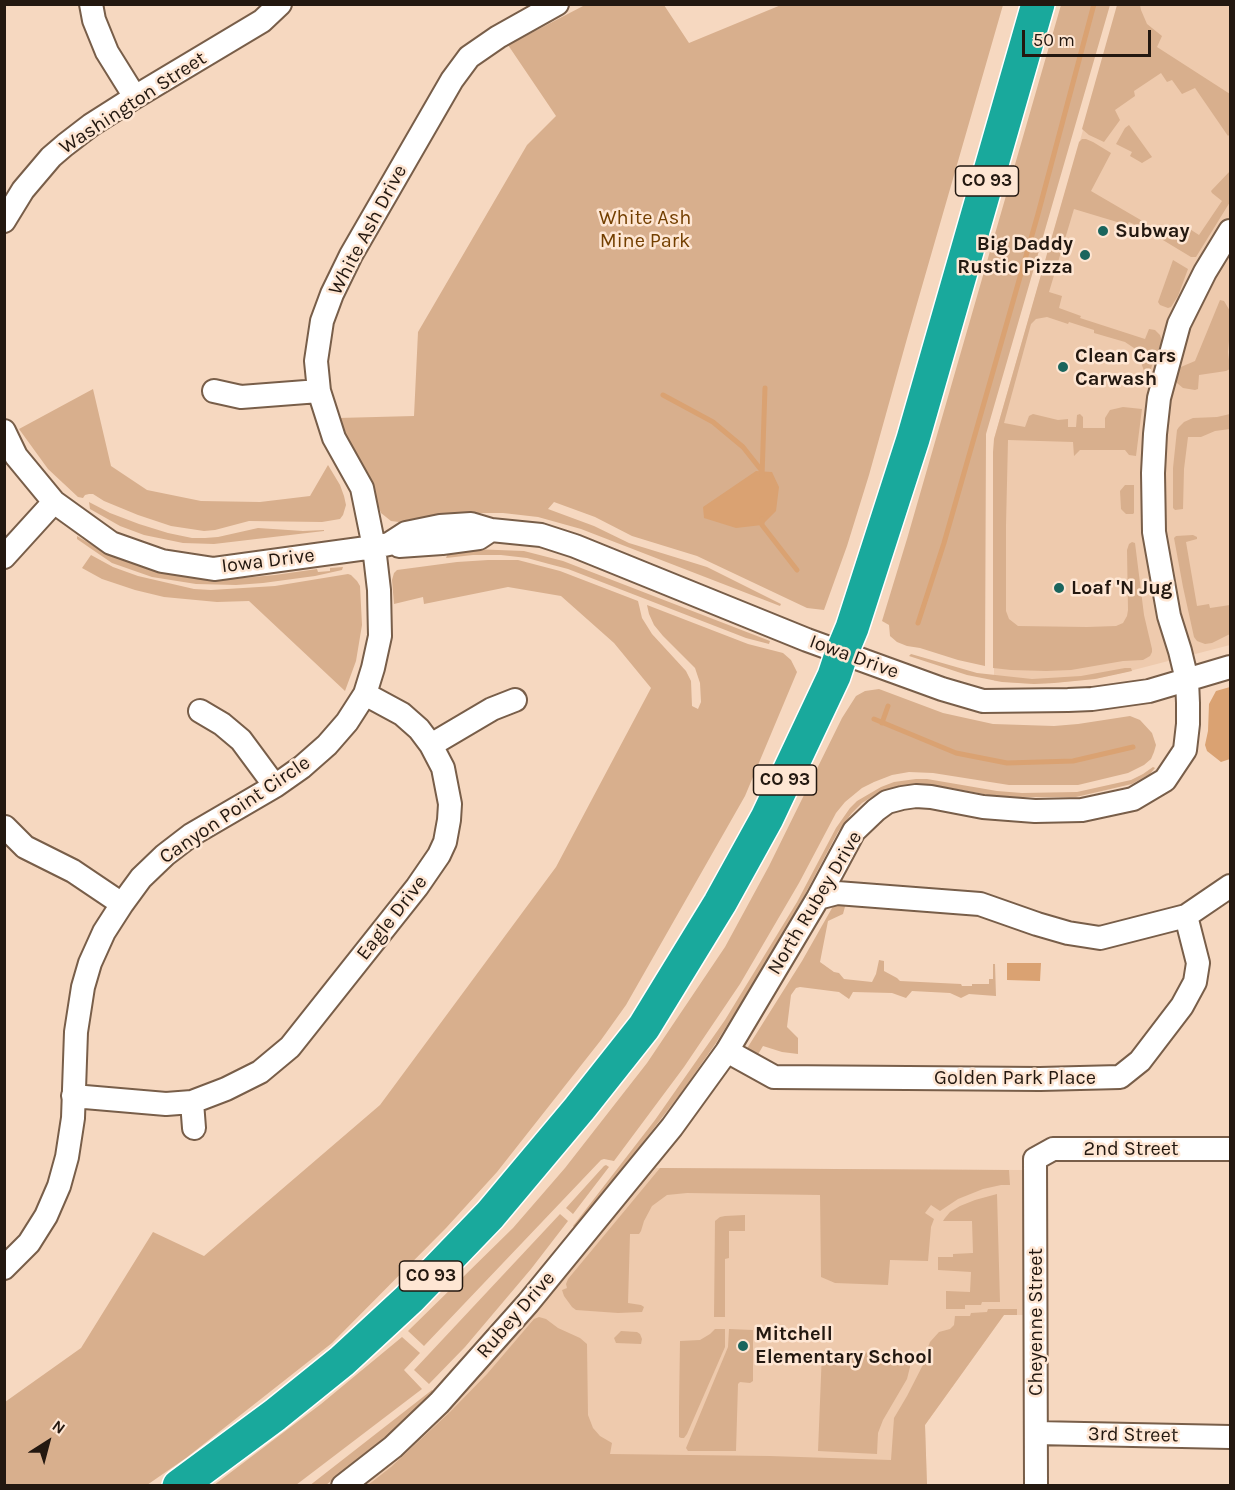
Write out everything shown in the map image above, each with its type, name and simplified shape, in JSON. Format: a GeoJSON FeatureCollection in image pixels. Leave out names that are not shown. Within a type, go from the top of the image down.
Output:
{"type":"FeatureCollection","features":[{"type":"Feature","properties":{"kind":"highway","name":"CO 93"},"geometry":{"type":"LineString","coordinates":[[179,1485],[275,1415],[334,1368],[392,1314],[490,1215],[644,1027],[720,903],[767,818],[834,676],[852,628],[914,439],[1038,4]]}},
{"type":"Feature","properties":{"kind":"street"},"geometry":{"type":"LineString","coordinates":[[91,4],[94,20],[107,51],[135,97]]}},
{"type":"Feature","properties":{"kind":"street","name":"Washington Street"},"geometry":{"type":"LineString","coordinates":[[4,220],[23,190],[51,157],[91,125],[262,21],[280,4]]}},
{"type":"Feature","properties":{"kind":"street","name":"White Ash Drive"},"geometry":{"type":"LineString","coordinates":[[382,545],[362,488],[334,438],[319,391],[316,361],[322,321],[351,255],[452,80],[469,57],[498,37],[557,4]]}},
{"type":"Feature","properties":{"kind":"street","name":"North Rubey Drive"},"geometry":{"type":"LineString","coordinates":[[672,1128],[727,1051],[818,898],[854,831],[876,810],[888,802],[916,796],[982,807],[1035,811],[1082,810],[1133,799],[1165,780],[1185,750],[1188,724],[1187,680],[1169,616],[1154,532],[1155,434],[1160,393],[1179,324],[1205,272],[1230,231]]}},
{"type":"Feature","properties":{"kind":"street"},"geometry":{"type":"LineString","coordinates":[[214,391],[241,397],[319,391]]}},
{"type":"Feature","properties":{"kind":"street"},"geometry":{"type":"LineString","coordinates":[[4,430],[16,456],[54,502],[4,557]]}},
{"type":"Feature","properties":{"kind":"street","name":"Iowa Drive"},"geometry":{"type":"LineString","coordinates":[[54,502],[111,543],[162,561],[213,569],[382,545],[403,546],[460,541],[479,538],[490,530],[541,535],[575,546],[807,640],[942,689],[983,700],[1092,699],[1149,691],[1230,667]]}},
{"type":"Feature","properties":{"kind":"street","name":"Canyon Point Circle"},"geometry":{"type":"LineString","coordinates":[[4,1268],[29,1243],[46,1216],[59,1186],[67,1157],[72,1118],[76,1032],[83,987],[90,963],[104,932],[141,878],[165,855],[191,835],[302,768],[347,722],[364,694],[380,636],[379,590],[382,545]]}},
{"type":"Feature","properties":{"kind":"street","name":"Eagle Drive"},"geometry":{"type":"LineString","coordinates":[[73,1096],[166,1104],[192,1102],[226,1089],[260,1072],[290,1047],[417,887],[445,842],[450,804],[443,768],[431,745],[419,729],[402,714],[364,694]]}},
{"type":"Feature","properties":{"kind":"street"},"geometry":{"type":"LineString","coordinates":[[431,745],[492,709],[515,700]]}},
{"type":"Feature","properties":{"kind":"street"},"geometry":{"type":"LineString","coordinates":[[200,711],[222,724],[241,740],[275,786]]}},
{"type":"Feature","properties":{"kind":"street"},"geometry":{"type":"LineString","coordinates":[[5,827],[25,847],[74,871],[122,904]]}},
{"type":"Feature","properties":{"kind":"street"},"geometry":{"type":"LineString","coordinates":[[818,898],[837,893],[980,904],[1068,933],[1100,938],[1186,916],[1230,886]]}},
{"type":"Feature","properties":{"kind":"street","name":"Golden Park Place"},"geometry":{"type":"LineString","coordinates":[[727,1051],[774,1077],[1040,1079],[1120,1077],[1140,1062],[1182,1006],[1195,982],[1198,963],[1186,916]]}},
{"type":"Feature","properties":{"kind":"street"},"geometry":{"type":"LineString","coordinates":[[192,1102],[194,1128]]}},
{"type":"Feature","properties":{"kind":"street","name":"Rubey Drive"},"geometry":{"type":"LineString","coordinates":[[343,1485],[393,1447],[439,1403],[528,1303],[672,1128]]}},
{"type":"Feature","properties":{"kind":"street","name":"2nd Street"},"geometry":{"type":"LineString","coordinates":[[1035,1160],[1053,1149],[1230,1149]]}},
{"type":"Feature","properties":{"kind":"street","name":"Cheyenne Street"},"geometry":{"type":"LineString","coordinates":[[1035,1160],[1036,1485]]}},
{"type":"Feature","properties":{"kind":"street","name":"3rd Street"},"geometry":{"type":"LineString","coordinates":[[1036,1433],[1230,1437]]}},
{"type":"Feature","properties":{"kind":"shaded area"},"geometry":{"type":"Polygon","coordinates":[[[1119,5],[1230,5],[1230,645],[1095,679],[1034,684],[994,681],[994,439],[1119,5]]]}},
{"type":"Feature","properties":{"kind":"shaded area"},"geometry":{"type":"Polygon","coordinates":[[[756,471],[772,472],[779,487],[776,511],[762,525],[736,528],[704,518],[703,507],[756,471]]]}},
{"type":"Feature","properties":{"kind":"shaded area"},"geometry":{"type":"Polygon","coordinates":[[[1230,687],[1230,759],[1221,762],[1207,751],[1205,745],[1209,704],[1216,691],[1230,687]]]}},
{"type":"Feature","properties":{"kind":"shaded area"},"geometry":{"type":"Polygon","coordinates":[[[1007,963],[1041,963],[1040,981],[1007,980],[1007,963]]]}},
{"type":"Feature","properties":{"kind":"shaded area","name":"Mitchell Elementary School"},"geometry":{"type":"Polygon","coordinates":[[[656,1168],[1023,1170],[1027,1315],[1004,1315],[925,1425],[927,1485],[361,1486],[446,1411],[656,1168]]]}},
{"type":"Feature","properties":{"kind":"green space","name":"White Ash Mine Park"},"geometry":{"type":"Polygon","coordinates":[[[585,5],[664,5],[689,43],[781,5],[1003,5],[869,475],[824,610],[807,608],[697,556],[632,536],[595,517],[554,502],[548,509],[594,526],[629,543],[707,567],[781,604],[780,606],[581,529],[538,517],[503,513],[472,513],[391,521],[381,513],[365,472],[338,418],[414,416],[418,332],[527,145],[556,116],[508,45],[585,5]]]}},
{"type":"Feature","properties":{"kind":"green space"},"geometry":{"type":"Polygon","coordinates":[[[1061,5],[1110,5],[986,434],[985,666],[897,642],[890,636],[889,625],[882,621],[1061,5]]]}},
{"type":"Feature","properties":{"kind":"green space"},"geometry":{"type":"Polygon","coordinates":[[[1117,5],[1140,5],[1147,24],[1162,36],[1157,47],[1230,94],[1230,134],[1228,136],[1195,88],[1182,94],[1172,80],[1167,82],[1161,73],[1134,91],[1135,96],[1115,110],[1120,120],[1104,142],[1082,129],[1117,5]]]}},
{"type":"Feature","properties":{"kind":"green space"},"geometry":{"type":"Polygon","coordinates":[[[1129,125],[1152,157],[1142,163],[1130,156],[1132,152],[1116,144],[1129,125]]]}},
{"type":"Feature","properties":{"kind":"green space"},"geometry":{"type":"Polygon","coordinates":[[[1082,139],[1093,142],[1111,153],[1091,191],[1175,240],[1185,226],[1199,235],[1222,201],[1211,191],[1230,171],[1230,202],[1196,257],[1191,257],[1129,222],[1127,225],[1074,209],[1049,292],[1062,296],[1059,308],[1081,316],[1080,318],[1145,339],[1149,329],[1155,330],[1162,341],[1148,382],[1138,354],[1125,342],[1094,333],[1094,330],[1047,317],[1036,319],[1031,324],[1004,423],[1025,427],[1029,416],[1033,414],[1058,420],[1068,419],[1068,427],[1076,427],[1077,415],[1080,414],[1083,417],[1083,428],[1105,428],[1105,418],[1110,410],[1123,407],[1142,409],[1136,456],[1129,455],[1125,450],[1080,450],[1074,456],[1073,442],[1008,440],[1006,611],[1009,619],[1018,626],[1087,627],[1116,626],[1123,623],[1128,610],[1127,550],[1132,542],[1135,543],[1144,615],[1152,652],[1143,660],[1071,670],[993,668],[994,439],[1079,142],[1082,139]]]}},
{"type":"Feature","properties":{"kind":"green space"},"geometry":{"type":"Polygon","coordinates":[[[1173,260],[1188,269],[1178,296],[1168,308],[1158,302],[1173,260]]]}},
{"type":"Feature","properties":{"kind":"green space"},"geometry":{"type":"Polygon","coordinates":[[[1220,300],[1224,301],[1230,311],[1228,352],[1230,369],[1199,375],[1198,389],[1183,388],[1177,383],[1176,369],[1195,361],[1220,300]]]}},
{"type":"Feature","properties":{"kind":"green space"},"geometry":{"type":"Polygon","coordinates":[[[93,389],[111,466],[147,490],[201,501],[260,502],[310,496],[328,465],[344,496],[346,505],[343,515],[340,519],[322,522],[249,521],[204,531],[171,526],[138,515],[93,494],[85,495],[83,498],[78,497],[48,469],[19,429],[93,389]]]}},
{"type":"Feature","properties":{"kind":"green space"},"geometry":{"type":"Polygon","coordinates":[[[1230,414],[1230,429],[1215,431],[1201,437],[1188,437],[1183,509],[1175,510],[1173,508],[1173,468],[1177,430],[1184,422],[1193,418],[1230,414]]]}},
{"type":"Feature","properties":{"kind":"green space"},"geometry":{"type":"Polygon","coordinates":[[[1125,485],[1134,485],[1133,514],[1126,514],[1121,509],[1120,491],[1125,485]]]}},
{"type":"Feature","properties":{"kind":"green space"},"geometry":{"type":"Polygon","coordinates":[[[89,502],[139,524],[192,538],[218,537],[258,528],[324,531],[214,544],[183,543],[144,535],[120,526],[90,509],[89,502]]]}},
{"type":"Feature","properties":{"kind":"green space"},"geometry":{"type":"Polygon","coordinates":[[[1193,535],[1197,539],[1186,542],[1197,606],[1209,604],[1210,608],[1230,605],[1230,634],[1205,644],[1194,637],[1174,538],[1193,535]]]}},
{"type":"Feature","properties":{"kind":"green space"},"geometry":{"type":"Polygon","coordinates":[[[77,536],[99,549],[136,565],[202,579],[231,579],[317,569],[318,572],[330,571],[330,568],[343,567],[342,570],[315,576],[263,583],[196,584],[152,577],[112,563],[77,539],[77,536]]]}},
{"type":"Feature","properties":{"kind":"green space"},"geometry":{"type":"Polygon","coordinates":[[[472,549],[524,551],[563,561],[770,641],[769,644],[746,638],[568,569],[527,558],[473,555],[446,558],[448,553],[472,549]]]}},
{"type":"Feature","properties":{"kind":"green space"},"geometry":{"type":"Polygon","coordinates":[[[91,555],[113,567],[138,576],[194,589],[275,586],[351,575],[360,586],[362,625],[356,661],[345,691],[249,601],[217,602],[164,597],[135,590],[102,579],[82,568],[91,555]]]}},
{"type":"Feature","properties":{"kind":"green space"},"geometry":{"type":"Polygon","coordinates":[[[488,560],[518,560],[560,571],[638,601],[642,618],[652,634],[686,671],[691,681],[692,706],[698,709],[701,702],[700,683],[695,668],[654,625],[647,605],[748,644],[783,653],[791,660],[797,672],[745,796],[626,1005],[601,1040],[497,1172],[446,1228],[332,1343],[186,1458],[147,1485],[5,1485],[5,1402],[81,1348],[153,1232],[204,1256],[380,1105],[556,867],[651,688],[614,643],[561,596],[508,587],[424,604],[423,597],[394,604],[392,580],[397,570],[488,560]]]}},
{"type":"Feature","properties":{"kind":"green space"},"geometry":{"type":"Polygon","coordinates":[[[911,654],[977,673],[1032,679],[1081,676],[1125,668],[1131,668],[1132,671],[1095,679],[1054,683],[1002,682],[967,675],[909,656],[911,654]]]}},
{"type":"Feature","properties":{"kind":"green space"},"geometry":{"type":"Polygon","coordinates":[[[879,689],[943,713],[993,724],[1054,726],[1130,716],[1140,720],[1152,733],[1156,745],[1151,759],[1144,765],[1128,773],[1078,785],[1009,785],[933,773],[909,772],[892,775],[862,788],[836,813],[799,883],[740,984],[684,1067],[614,1161],[601,1160],[424,1346],[408,1331],[513,1228],[565,1168],[647,1063],[725,947],[769,866],[842,718],[856,696],[865,691],[879,689]]]}},
{"type":"Feature","properties":{"kind":"green space"},"geometry":{"type":"Polygon","coordinates":[[[1155,768],[1150,774],[1132,784],[1076,797],[995,796],[917,784],[888,789],[862,803],[838,832],[784,934],[716,1043],[624,1167],[575,1228],[573,1226],[655,1120],[725,1020],[797,902],[836,828],[857,801],[894,782],[916,779],[997,791],[1077,792],[1131,780],[1155,768]]]}},
{"type":"Feature","properties":{"kind":"green space"},"geometry":{"type":"Polygon","coordinates":[[[836,901],[846,903],[843,914],[828,921],[820,962],[839,973],[844,979],[872,982],[879,960],[884,961],[884,971],[900,981],[972,986],[972,984],[989,984],[989,979],[993,979],[993,964],[995,964],[996,996],[969,994],[961,998],[950,993],[912,991],[906,998],[892,993],[853,992],[849,999],[839,992],[800,987],[796,988],[791,995],[787,1027],[798,1038],[798,1054],[763,1046],[757,1056],[746,1050],[802,961],[836,901]]]}},
{"type":"Feature","properties":{"kind":"green space"},"geometry":{"type":"Polygon","coordinates":[[[606,1165],[609,1167],[573,1214],[566,1208],[606,1165]]]}},
{"type":"Feature","properties":{"kind":"green space"},"geometry":{"type":"Polygon","coordinates":[[[660,1168],[1009,1170],[1010,1185],[983,1189],[958,1199],[940,1211],[931,1205],[925,1213],[934,1219],[931,1227],[928,1261],[890,1260],[888,1285],[835,1283],[821,1277],[820,1195],[687,1193],[667,1195],[652,1206],[639,1234],[630,1234],[628,1303],[641,1305],[644,1307],[642,1312],[576,1310],[564,1296],[562,1290],[567,1288],[568,1279],[660,1168]]]}},
{"type":"Feature","properties":{"kind":"green space"},"geometry":{"type":"Polygon","coordinates":[[[997,1194],[1000,1302],[965,1305],[965,1309],[946,1309],[946,1291],[970,1292],[971,1272],[938,1270],[938,1257],[973,1253],[972,1221],[943,1221],[950,1212],[960,1206],[997,1194]]]}},
{"type":"Feature","properties":{"kind":"green space"},"geometry":{"type":"Polygon","coordinates":[[[560,1214],[568,1221],[465,1347],[429,1384],[414,1370],[560,1214]]]}},
{"type":"Feature","properties":{"kind":"green space"},"geometry":{"type":"Polygon","coordinates":[[[745,1215],[745,1231],[729,1231],[729,1258],[725,1259],[725,1317],[714,1317],[715,1221],[725,1216],[745,1215]]]}},
{"type":"Feature","properties":{"kind":"green space"},"geometry":{"type":"Polygon","coordinates":[[[988,1309],[1017,1309],[1017,1315],[1004,1315],[925,1425],[927,1485],[368,1485],[391,1467],[450,1412],[487,1374],[534,1319],[539,1317],[587,1344],[588,1415],[593,1428],[600,1436],[612,1443],[610,1454],[891,1460],[894,1418],[928,1355],[926,1352],[930,1342],[939,1332],[950,1329],[954,1325],[955,1316],[970,1316],[971,1313],[987,1312],[988,1309]]]}},
{"type":"Feature","properties":{"kind":"green space"},"geometry":{"type":"Polygon","coordinates":[[[715,1329],[725,1329],[725,1347],[687,1434],[681,1438],[679,1437],[680,1341],[700,1340],[715,1329]]]}},
{"type":"Feature","properties":{"kind":"green space"},"geometry":{"type":"Polygon","coordinates":[[[729,1329],[753,1330],[753,1381],[738,1384],[736,1451],[688,1451],[686,1448],[728,1347],[729,1329]]]}},
{"type":"Feature","properties":{"kind":"green space"},"geometry":{"type":"Polygon","coordinates":[[[621,1331],[637,1332],[642,1339],[641,1344],[616,1343],[614,1338],[621,1331]]]}},
{"type":"Feature","properties":{"kind":"green space"},"geometry":{"type":"Polygon","coordinates":[[[402,1337],[420,1353],[404,1370],[422,1389],[296,1485],[214,1485],[321,1404],[402,1337]]]}},
{"type":"Feature","properties":{"kind":"green space"},"geometry":{"type":"Polygon","coordinates":[[[822,1352],[910,1353],[907,1379],[878,1433],[877,1454],[818,1451],[822,1352]]]}},
{"type":"Feature","properties":{"kind":"green space"},"geometry":{"type":"Polygon","coordinates":[[[432,1390],[424,1402],[377,1445],[326,1485],[309,1486],[432,1390]]]}},
{"type":"Feature","properties":{"kind":"waterway"},"geometry":{"type":"LineString","coordinates":[[918,623],[944,543],[1038,214],[1094,4]]}},
{"type":"Feature","properties":{"kind":"waterway"},"geometry":{"type":"LineString","coordinates":[[762,476],[765,388]]}},
{"type":"Feature","properties":{"kind":"waterway"},"geometry":{"type":"LineString","coordinates":[[663,395],[713,422],[743,447],[762,471]]}},
{"type":"Feature","properties":{"kind":"waterway"},"geometry":{"type":"LineString","coordinates":[[762,519],[762,525],[797,570]]}},
{"type":"Feature","properties":{"kind":"waterway"},"geometry":{"type":"LineString","coordinates":[[882,723],[888,706]]}},
{"type":"Feature","properties":{"kind":"waterway"},"geometry":{"type":"LineString","coordinates":[[874,719],[956,753],[1007,763],[1073,761],[1133,747]]}},
{"type":"Feature","properties":{"kind":"place","name":"Subway"},"geometry":{"type":"Point","coordinates":[1103,231]}},
{"type":"Feature","properties":{"kind":"place","name":"Big Daddy Rustic Pizza"},"geometry":{"type":"Point","coordinates":[1085,255]}},
{"type":"Feature","properties":{"kind":"place","name":"Clean Cars Carwash"},"geometry":{"type":"Point","coordinates":[1063,367]}},
{"type":"Feature","properties":{"kind":"place","name":"Loaf 'N Jug"},"geometry":{"type":"Point","coordinates":[1059,588]}},
{"type":"Feature","properties":{"kind":"place","name":"Mitchell Elementary School"},"geometry":{"type":"Point","coordinates":[743,1346]}}]}
